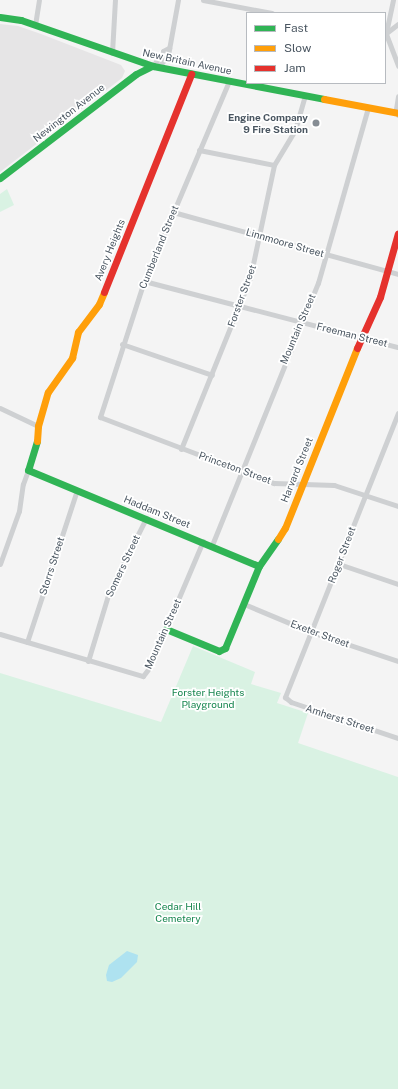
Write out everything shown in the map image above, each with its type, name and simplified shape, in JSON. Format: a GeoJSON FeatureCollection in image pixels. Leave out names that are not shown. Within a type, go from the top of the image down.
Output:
{"type":"FeatureCollection","features":[{"type":"Feature","properties":{"kind":"street"},"geometry":{"type":"LineString","coordinates":[[35,25],[39,0]]}},
{"type":"Feature","properties":{"kind":"street"},"geometry":{"type":"LineString","coordinates":[[112,53],[115,0]]}},
{"type":"Feature","properties":{"kind":"street"},"geometry":{"type":"LineString","coordinates":[[153,66],[161,64],[168,55],[178,0]]}},
{"type":"Feature","properties":{"kind":"street"},"geometry":{"type":"LineString","coordinates":[[203,0],[267,12]]}},
{"type":"Feature","properties":{"kind":"street"},"geometry":{"type":"LineString","coordinates":[[386,30],[393,0]]}},
{"type":"Feature","properties":{"kind":"street","name":"New Britain Avenue"},"geometry":{"type":"LineString","coordinates":[[0,17],[35,25],[153,66],[398,114]]}},
{"type":"Feature","properties":{"kind":"street"},"geometry":{"type":"LineString","coordinates":[[386,33],[398,24]]}},
{"type":"Feature","properties":{"kind":"street"},"geometry":{"type":"LineString","coordinates":[[386,36],[398,66]]}},
{"type":"Feature","properties":{"kind":"street","name":"Newington Avenue"},"geometry":{"type":"LineString","coordinates":[[0,178],[136,74],[153,66]]}},
{"type":"Feature","properties":{"kind":"street","name":"Avery Heights"},"geometry":{"type":"LineString","coordinates":[[0,564],[20,511],[22,484],[36,448],[38,426],[48,392],[72,358],[78,332],[99,304],[191,74]]}},
{"type":"Feature","properties":{"kind":"street","name":"Cumberland Street"},"geometry":{"type":"LineString","coordinates":[[100,417],[122,344],[144,281],[229,81]]}},
{"type":"Feature","properties":{"kind":"street","name":"Forster Street"},"geometry":{"type":"LineString","coordinates":[[181,449],[212,375],[253,268],[274,165],[295,130],[305,96]]}},
{"type":"Feature","properties":{"kind":"street"},"geometry":{"type":"LineString","coordinates":[[398,96],[398,114]]}},
{"type":"Feature","properties":{"kind":"street","name":"Mountain Street"},"geometry":{"type":"LineString","coordinates":[[212,545],[240,471],[328,255],[368,108]]}},
{"type":"Feature","properties":{"kind":"street"},"geometry":{"type":"LineString","coordinates":[[199,150],[274,165]]}},
{"type":"Feature","properties":{"kind":"street","name":"Linnmoore Street"},"geometry":{"type":"LineString","coordinates":[[173,212],[398,274]]}},
{"type":"Feature","properties":{"kind":"street","name":"Harvard Street"},"geometry":{"type":"LineString","coordinates":[[166,630],[221,651],[225,648],[259,566],[279,541],[361,337],[380,297],[398,233]]}},
{"type":"Feature","properties":{"kind":"street","name":"Freeman Street"},"geometry":{"type":"LineString","coordinates":[[144,281],[398,347]]}},
{"type":"Feature","properties":{"kind":"street"},"geometry":{"type":"LineString","coordinates":[[122,344],[212,375]]}},
{"type":"Feature","properties":{"kind":"street"},"geometry":{"type":"LineString","coordinates":[[0,408],[38,426]]}},
{"type":"Feature","properties":{"kind":"street","name":"Roger Street"},"geometry":{"type":"LineString","coordinates":[[285,697],[339,564],[365,495],[396,422],[398,413]]}},
{"type":"Feature","properties":{"kind":"street","name":"Princeton Street"},"geometry":{"type":"LineString","coordinates":[[100,417],[274,483],[334,484],[398,506]]}},
{"type":"Feature","properties":{"kind":"street","name":"Haddam Street"},"geometry":{"type":"LineString","coordinates":[[28,470],[203,541],[259,566]]}},
{"type":"Feature","properties":{"kind":"street","name":"Storrs Street"},"geometry":{"type":"LineString","coordinates":[[27,642],[77,490]]}},
{"type":"Feature","properties":{"kind":"street","name":"Somers Street"},"geometry":{"type":"LineString","coordinates":[[88,661],[109,592],[146,518]]}},
{"type":"Feature","properties":{"kind":"street","name":"Mountain Street"},"geometry":{"type":"LineString","coordinates":[[0,634],[143,676],[149,668],[166,630],[203,541]]}},
{"type":"Feature","properties":{"kind":"street"},"geometry":{"type":"LineString","coordinates":[[339,564],[398,584]]}},
{"type":"Feature","properties":{"kind":"street","name":"Exeter Street"},"geometry":{"type":"LineString","coordinates":[[244,604],[311,632],[398,661]]}},
{"type":"Feature","properties":{"kind":"street","name":"Amherst Street"},"geometry":{"type":"LineString","coordinates":[[285,697],[291,702],[398,738]]}},
{"type":"Feature","properties":{"kind":"shaded area"},"geometry":{"type":"Polygon","coordinates":[[[0,24],[18,26],[41,34],[121,65],[125,71],[122,78],[0,172],[0,24]]]}},
{"type":"Feature","properties":{"kind":"green space"},"geometry":{"type":"Polygon","coordinates":[[[7,189],[14,205],[0,212],[0,194],[7,189]]]}},
{"type":"Feature","properties":{"kind":"green space","name":"Cedar Hill Cemetery"},"geometry":{"type":"Polygon","coordinates":[[[193,646],[255,672],[251,684],[281,693],[277,703],[308,713],[298,743],[398,777],[398,1089],[0,1089],[0,673],[161,722],[193,646]]]}},
{"type":"Feature","properties":{"kind":"water"},"geometry":{"type":"Polygon","coordinates":[[[127,951],[138,955],[137,962],[121,978],[112,982],[107,981],[106,975],[109,965],[127,951]]]}},
{"type":"Feature","properties":{"kind":"traffic: fast"},"geometry":{"type":"LineString","coordinates":[[0,17],[21,20],[153,66],[246,84]]}},
{"type":"Feature","properties":{"kind":"traffic: fast"},"geometry":{"type":"LineString","coordinates":[[0,178],[136,74],[152,66]]}},
{"type":"Feature","properties":{"kind":"traffic: fast"},"geometry":{"type":"LineString","coordinates":[[246,84],[324,99]]}},
{"type":"Feature","properties":{"kind":"traffic: fast"},"geometry":{"type":"LineString","coordinates":[[37,441],[28,470],[259,566]]}},
{"type":"Feature","properties":{"kind":"traffic: fast"},"geometry":{"type":"LineString","coordinates":[[166,629],[219,651],[225,648],[259,566],[278,539]]}},
{"type":"Feature","properties":{"kind":"traffic: slow"},"geometry":{"type":"LineString","coordinates":[[324,99],[398,113]]}},
{"type":"Feature","properties":{"kind":"traffic: slow"},"geometry":{"type":"LineString","coordinates":[[37,441],[38,426],[48,392],[72,358],[78,332],[99,304],[104,292]]}},
{"type":"Feature","properties":{"kind":"traffic: slow"},"geometry":{"type":"LineString","coordinates":[[278,539],[285,528],[357,348]]}},
{"type":"Feature","properties":{"kind":"traffic: jam"},"geometry":{"type":"LineString","coordinates":[[104,292],[191,74]]}},
{"type":"Feature","properties":{"kind":"traffic: jam"},"geometry":{"type":"LineString","coordinates":[[357,348],[380,297],[398,233]]}},
{"type":"Feature","properties":{"kind":"place","name":"Engine Company 9 Fire Station"},"geometry":{"type":"Point","coordinates":[316,123]}},
{"type":"Feature","properties":{"kind":"park label","name":"Forster Heights Playground"},"geometry":{"type":"Point","coordinates":[208,698]}}]}
